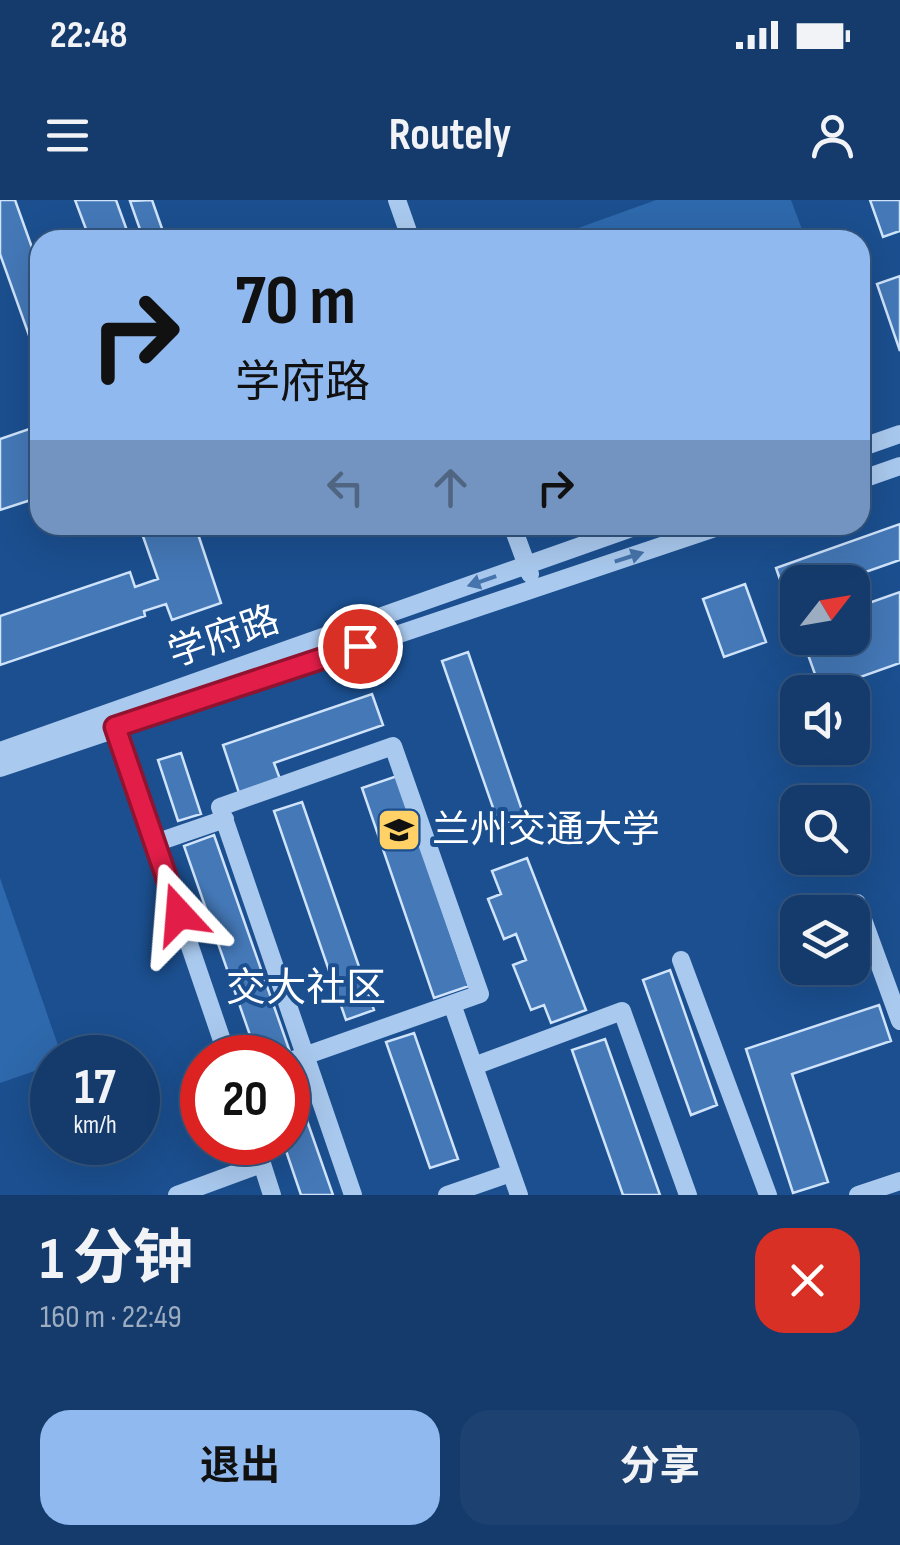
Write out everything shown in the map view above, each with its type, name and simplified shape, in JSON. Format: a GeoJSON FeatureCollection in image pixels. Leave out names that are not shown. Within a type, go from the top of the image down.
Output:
{"type":"FeatureCollection","features":[{"type":"Feature","properties":{"kind":"street"},"geometry":{"type":"LineString","coordinates":[[397,200],[408,230]]}},
{"type":"Feature","properties":{"kind":"street"},"geometry":{"type":"LineString","coordinates":[[870,444],[900,434]]}},
{"type":"Feature","properties":{"kind":"street"},"geometry":{"type":"LineString","coordinates":[[870,476],[900,466]]}},
{"type":"Feature","properties":{"kind":"street"},"geometry":{"type":"LineString","coordinates":[[516,535],[536,588]]}},
{"type":"Feature","properties":{"kind":"street","name":"学府路"},"geometry":{"type":"LineString","coordinates":[[0,751],[612,535]]}},
{"type":"Feature","properties":{"kind":"street","name":"学府路"},"geometry":{"type":"LineString","coordinates":[[0,768],[694,535]]}},
{"type":"Feature","properties":{"kind":"street"},"geometry":{"type":"LineString","coordinates":[[115,727],[220,1035]]}},
{"type":"Feature","properties":{"kind":"street"},"geometry":{"type":"LineString","coordinates":[[155,843],[393,746],[480,994],[310,1054]]}},
{"type":"Feature","properties":{"kind":"street"},"geometry":{"type":"LineString","coordinates":[[222,813],[300,1035]]}},
{"type":"Feature","properties":{"kind":"street"},"geometry":{"type":"LineString","coordinates":[[870,936],[900,1021]]}},
{"type":"Feature","properties":{"kind":"street"},"geometry":{"type":"LineString","coordinates":[[681,960],[768,1195]]}},
{"type":"Feature","properties":{"kind":"street"},"geometry":{"type":"LineString","coordinates":[[452,1004],[519,1195]]}},
{"type":"Feature","properties":{"kind":"street"},"geometry":{"type":"LineString","coordinates":[[474,1066],[622,1011],[688,1195]]}},
{"type":"Feature","properties":{"kind":"street"},"geometry":{"type":"LineString","coordinates":[[310,1064],[352,1195]]}},
{"type":"Feature","properties":{"kind":"street"},"geometry":{"type":"LineString","coordinates":[[177,1195],[258,1165]]}},
{"type":"Feature","properties":{"kind":"street"},"geometry":{"type":"LineString","coordinates":[[261,1165],[272,1195]]}},
{"type":"Feature","properties":{"kind":"street"},"geometry":{"type":"LineString","coordinates":[[447,1195],[511,1173]]}},
{"type":"Feature","properties":{"kind":"street"},"geometry":{"type":"LineString","coordinates":[[858,1195],[900,1181]]}},
{"type":"Feature","properties":{"kind":"shaded area"},"geometry":{"type":"Polygon","coordinates":[[[656,200],[791,200],[802,230],[573,230],[656,200]]]}},
{"type":"Feature","properties":{"kind":"shaded area"},"geometry":{"type":"Polygon","coordinates":[[[0,878],[54,1035],[30,1035],[30,1073],[0,1083],[0,878]]]}},
{"type":"Feature","properties":{"kind":"building"},"geometry":{"type":"Polygon","coordinates":[[[0,200],[15,200],[30,242],[30,338],[0,254],[0,200]]]}},
{"type":"Feature","properties":{"kind":"building"},"geometry":{"type":"Polygon","coordinates":[[[75,200],[116,200],[127,230],[86,230],[75,200]]]}},
{"type":"Feature","properties":{"kind":"building"},"geometry":{"type":"Polygon","coordinates":[[[152,200],[162,230],[140,230],[130,201],[152,200]]]}},
{"type":"Feature","properties":{"kind":"building"},"geometry":{"type":"Polygon","coordinates":[[[870,200],[900,200],[900,231],[883,237],[870,200]]]}},
{"type":"Feature","properties":{"kind":"building"},"geometry":{"type":"Polygon","coordinates":[[[900,276],[900,351],[877,284],[900,276]]]}},
{"type":"Feature","properties":{"kind":"building"},"geometry":{"type":"Polygon","coordinates":[[[30,429],[30,500],[0,510],[0,439],[30,429]]]}},
{"type":"Feature","properties":{"kind":"building"},"geometry":{"type":"Polygon","coordinates":[[[900,524],[900,560],[870,570],[870,565],[784,565],[869,535],[900,524]]]}},
{"type":"Feature","properties":{"kind":"building"},"geometry":{"type":"Polygon","coordinates":[[[143,535],[198,535],[221,603],[172,620],[166,604],[144,611],[145,616],[0,665],[0,616],[130,572],[135,587],[158,579],[143,535]]]}},
{"type":"Feature","properties":{"kind":"building"},"geometry":{"type":"Polygon","coordinates":[[[745,584],[766,642],[724,657],[703,599],[745,584]]]}},
{"type":"Feature","properties":{"kind":"building"},"geometry":{"type":"Polygon","coordinates":[[[900,592],[900,663],[866,675],[815,675],[808,655],[870,655],[870,603],[900,592]]]}},
{"type":"Feature","properties":{"kind":"building"},"geometry":{"type":"Polygon","coordinates":[[[468,652],[524,816],[499,825],[442,661],[468,652]]]}},
{"type":"Feature","properties":{"kind":"building"},"geometry":{"type":"Polygon","coordinates":[[[372,694],[383,725],[274,763],[280,779],[239,793],[223,745],[372,694]]]}},
{"type":"Feature","properties":{"kind":"building"},"geometry":{"type":"Polygon","coordinates":[[[181,753],[201,814],[178,821],[158,760],[181,753]]]}},
{"type":"Feature","properties":{"kind":"building"},"geometry":{"type":"Polygon","coordinates":[[[397,776],[469,986],[434,998],[362,788],[397,776]]]}},
{"type":"Feature","properties":{"kind":"building"},"geometry":{"type":"Polygon","coordinates":[[[302,802],[374,1010],[346,1020],[274,811],[302,802]]]}},
{"type":"Feature","properties":{"kind":"building"},"geometry":{"type":"Polygon","coordinates":[[[214,835],[284,1035],[250,1035],[184,846],[214,835]]]}},
{"type":"Feature","properties":{"kind":"building"},"geometry":{"type":"Polygon","coordinates":[[[527,858],[586,1010],[551,1023],[544,1005],[531,1010],[513,965],[526,960],[516,934],[504,939],[488,899],[501,894],[492,871],[527,858]]]}},
{"type":"Feature","properties":{"kind":"building"},"geometry":{"type":"Polygon","coordinates":[[[670,970],[717,1105],[691,1115],[643,980],[670,970]]]}},
{"type":"Feature","properties":{"kind":"building"},"geometry":{"type":"Polygon","coordinates":[[[879,1005],[891,1041],[792,1074],[828,1182],[793,1193],[746,1049],[879,1005]]]}},
{"type":"Feature","properties":{"kind":"building"},"geometry":{"type":"Polygon","coordinates":[[[414,1033],[458,1159],[430,1168],[386,1042],[414,1033]]]}},
{"type":"Feature","properties":{"kind":"building"},"geometry":{"type":"Polygon","coordinates":[[[605,1039],[660,1195],[623,1195],[572,1050],[605,1039]]]}},
{"type":"Feature","properties":{"kind":"building"},"geometry":{"type":"Polygon","coordinates":[[[310,1129],[333,1195],[301,1195],[291,1165],[310,1165],[310,1129]]]}},
{"type":"Feature","properties":{"kind":"place","name":"兰州交通大学"},"geometry":{"type":"Point","coordinates":[399,830]}},
{"type":"Feature","properties":{"kind":"district","name":"交大社区"},"geometry":{"type":"Point","coordinates":[306,989]}},
{"type":"Feature","properties":{"kind":"route"},"geometry":{"type":"LineString","coordinates":[[179,914],[115,727],[360,646]]}}]}
